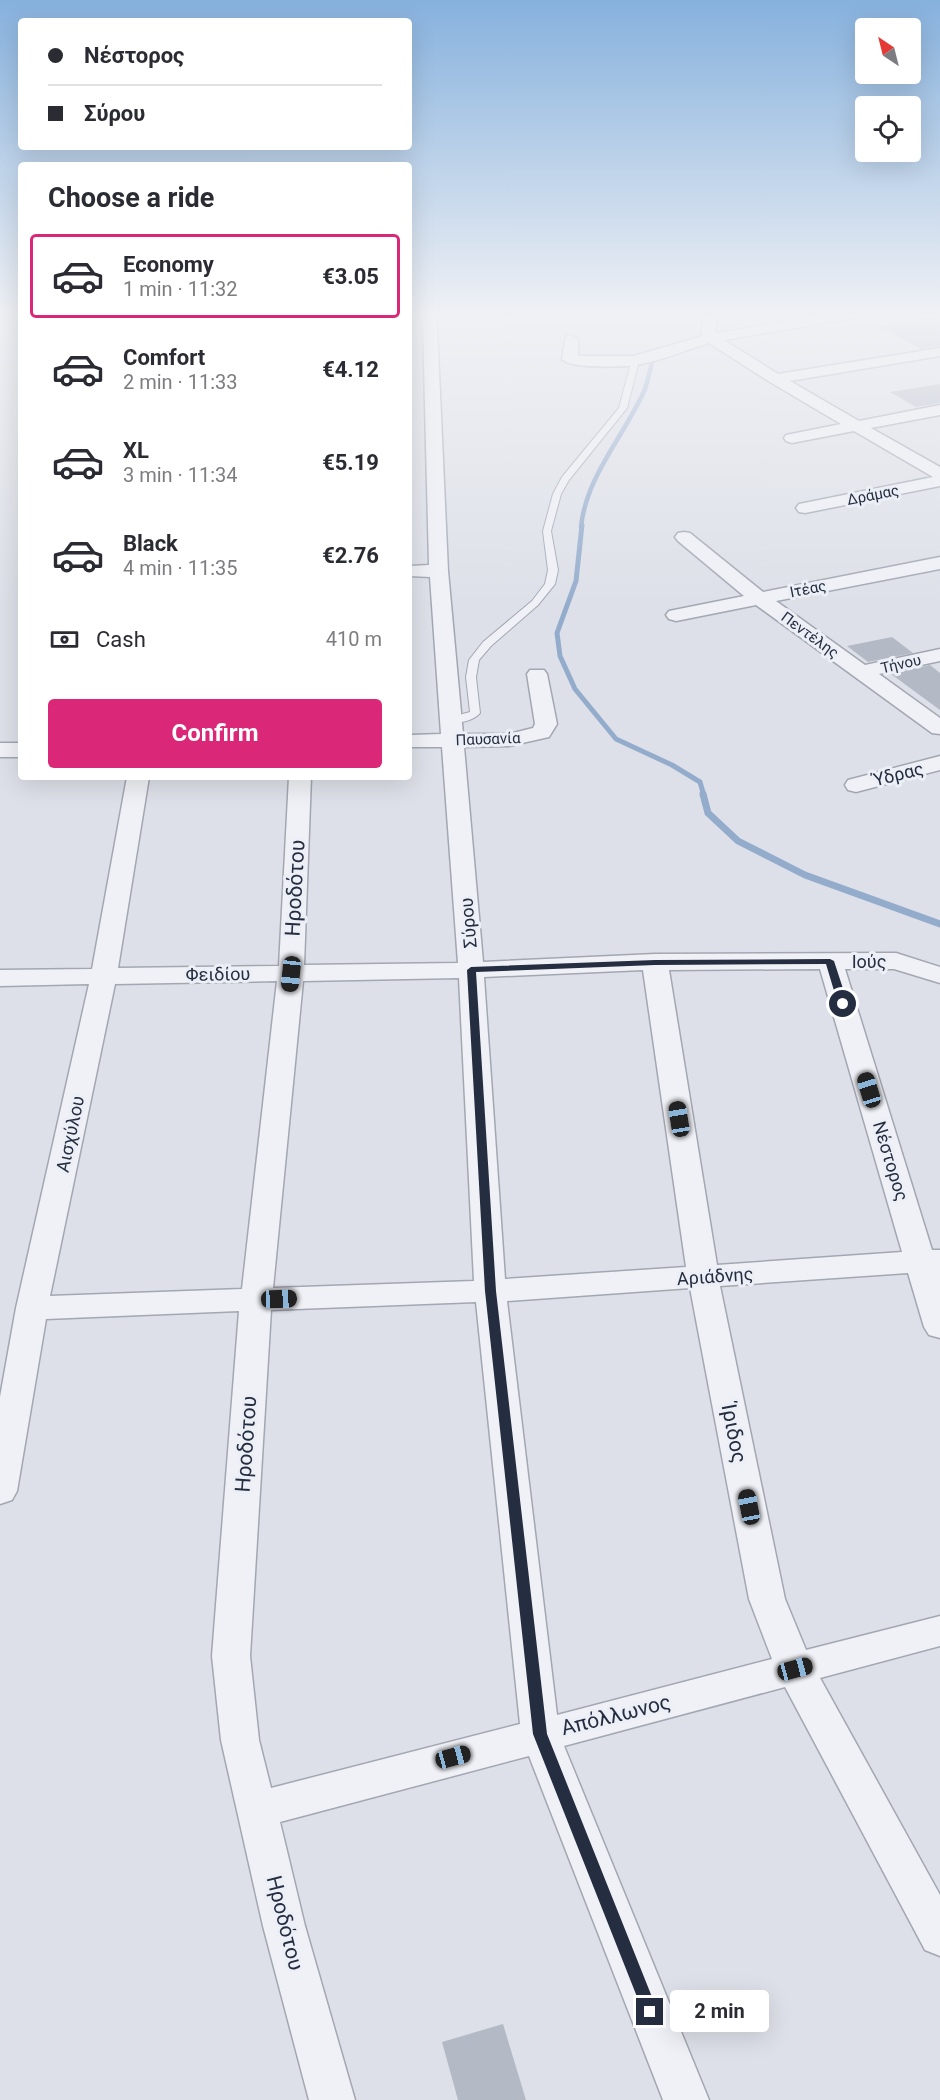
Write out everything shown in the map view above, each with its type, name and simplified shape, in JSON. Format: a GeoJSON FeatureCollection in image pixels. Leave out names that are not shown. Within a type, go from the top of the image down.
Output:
{"type":"FeatureCollection","features":[{"type":"Feature","properties":{"kind":"street","name":"Σύρου"},"geometry":{"type":"LineString","coordinates":[[427,411],[424,571],[452,730],[471,970],[490,1291],[540,1734],[686,2100]]}},
{"type":"Feature","properties":{"kind":"street"},"geometry":{"type":"LineString","coordinates":[[831,411],[940,474]]}},
{"type":"Feature","properties":{"kind":"street"},"geometry":{"type":"LineString","coordinates":[[792,438],[940,411]]}},
{"type":"Feature","properties":{"kind":"street","name":"Δράμας"},"geometry":{"type":"LineString","coordinates":[[806,508],[940,481]]}},
{"type":"Feature","properties":{"kind":"street","name":"Πεντέλης"},"geometry":{"type":"LineString","coordinates":[[684,537],[760,599],[940,728]]}},
{"type":"Feature","properties":{"kind":"street","name":"Ιτέας"},"geometry":{"type":"LineString","coordinates":[[676,615],[940,563]]}},
{"type":"Feature","properties":{"kind":"street","name":"Τήνου"},"geometry":{"type":"LineString","coordinates":[[862,672],[940,655]]}},
{"type":"Feature","properties":{"kind":"street","name":"Παυσανία"},"geometry":{"type":"LineString","coordinates":[[412,740],[452,730],[509,740],[541,732],[546,724],[537,674]]}},
{"type":"Feature","properties":{"kind":"street"},"geometry":{"type":"LineString","coordinates":[[0,750],[18,750]]}},
{"type":"Feature","properties":{"kind":"street","name":"Ύδρας"},"geometry":{"type":"LineString","coordinates":[[856,785],[940,763]]}},
{"type":"Feature","properties":{"kind":"street","name":"Αισχύλου"},"geometry":{"type":"LineString","coordinates":[[0,1491],[32,1308],[104,975],[137,780]]}},
{"type":"Feature","properties":{"kind":"street","name":"Ηροδότου"},"geometry":{"type":"LineString","coordinates":[[300,780],[291,974],[256,1300],[231,1656],[240,1740],[284,1926],[332,2100]]}},
{"type":"Feature","properties":{"kind":"street","name":"Νέστορος"},"geometry":{"type":"LineString","coordinates":[[830,961],[931,1261],[940,1327]]}},
{"type":"Feature","properties":{"kind":"street","name":"Ιούς"},"geometry":{"type":"LineString","coordinates":[[471,970],[655,962],[896,961],[940,975]]}},
{"type":"Feature","properties":{"kind":"street","name":"Ίριδος"},"geometry":{"type":"LineString","coordinates":[[655,962],[703,1276],[767,1599],[795,1669],[940,1936]]}},
{"type":"Feature","properties":{"kind":"street","name":"Φειδίου"},"geometry":{"type":"LineString","coordinates":[[0,978],[471,970]]}},
{"type":"Feature","properties":{"kind":"street","name":"Αριάδνης"},"geometry":{"type":"LineString","coordinates":[[32,1308],[490,1291],[931,1261]]}},
{"type":"Feature","properties":{"kind":"street","name":"Απόλλωνος"},"geometry":{"type":"LineString","coordinates":[[257,1810],[940,1631]]}},
{"type":"Feature","properties":{"kind":"lane"},"geometry":{"type":"LineString","coordinates":[[452,730],[475,713],[471,669],[479,652],[526,613],[550,584],[553,570],[547,531],[557,494],[565,479],[620,411]]}},
{"type":"Feature","properties":{"kind":"building"},"geometry":{"type":"Polygon","coordinates":[[[892,637],[913,653],[868,662],[847,646],[892,637]]]}},
{"type":"Feature","properties":{"kind":"building"},"geometry":{"type":"Polygon","coordinates":[[[930,665],[940,673],[940,710],[891,674],[930,665]]]}},
{"type":"Feature","properties":{"kind":"building"},"geometry":{"type":"Polygon","coordinates":[[[503,2024],[526,2100],[458,2100],[442,2042],[503,2024]]]}},
{"type":"Feature","properties":{"kind":"waterway"},"geometry":{"type":"LineString","coordinates":[[581,527],[590,490],[634,411]]}},
{"type":"Feature","properties":{"kind":"waterway"},"geometry":{"type":"LineString","coordinates":[[582,525],[576,581],[557,633],[560,656],[575,689],[616,739],[672,765],[700,782],[704,796]]}},
{"type":"Feature","properties":{"kind":"waterway"},"geometry":{"type":"LineString","coordinates":[[703,794],[708,813],[738,841],[805,875],[940,924]]}},
{"type":"Feature","properties":{"kind":"route"},"geometry":{"type":"LineString","coordinates":[[650,2012],[540,1734],[490,1291],[471,970],[655,962],[830,961],[843,1004]]}}]}
